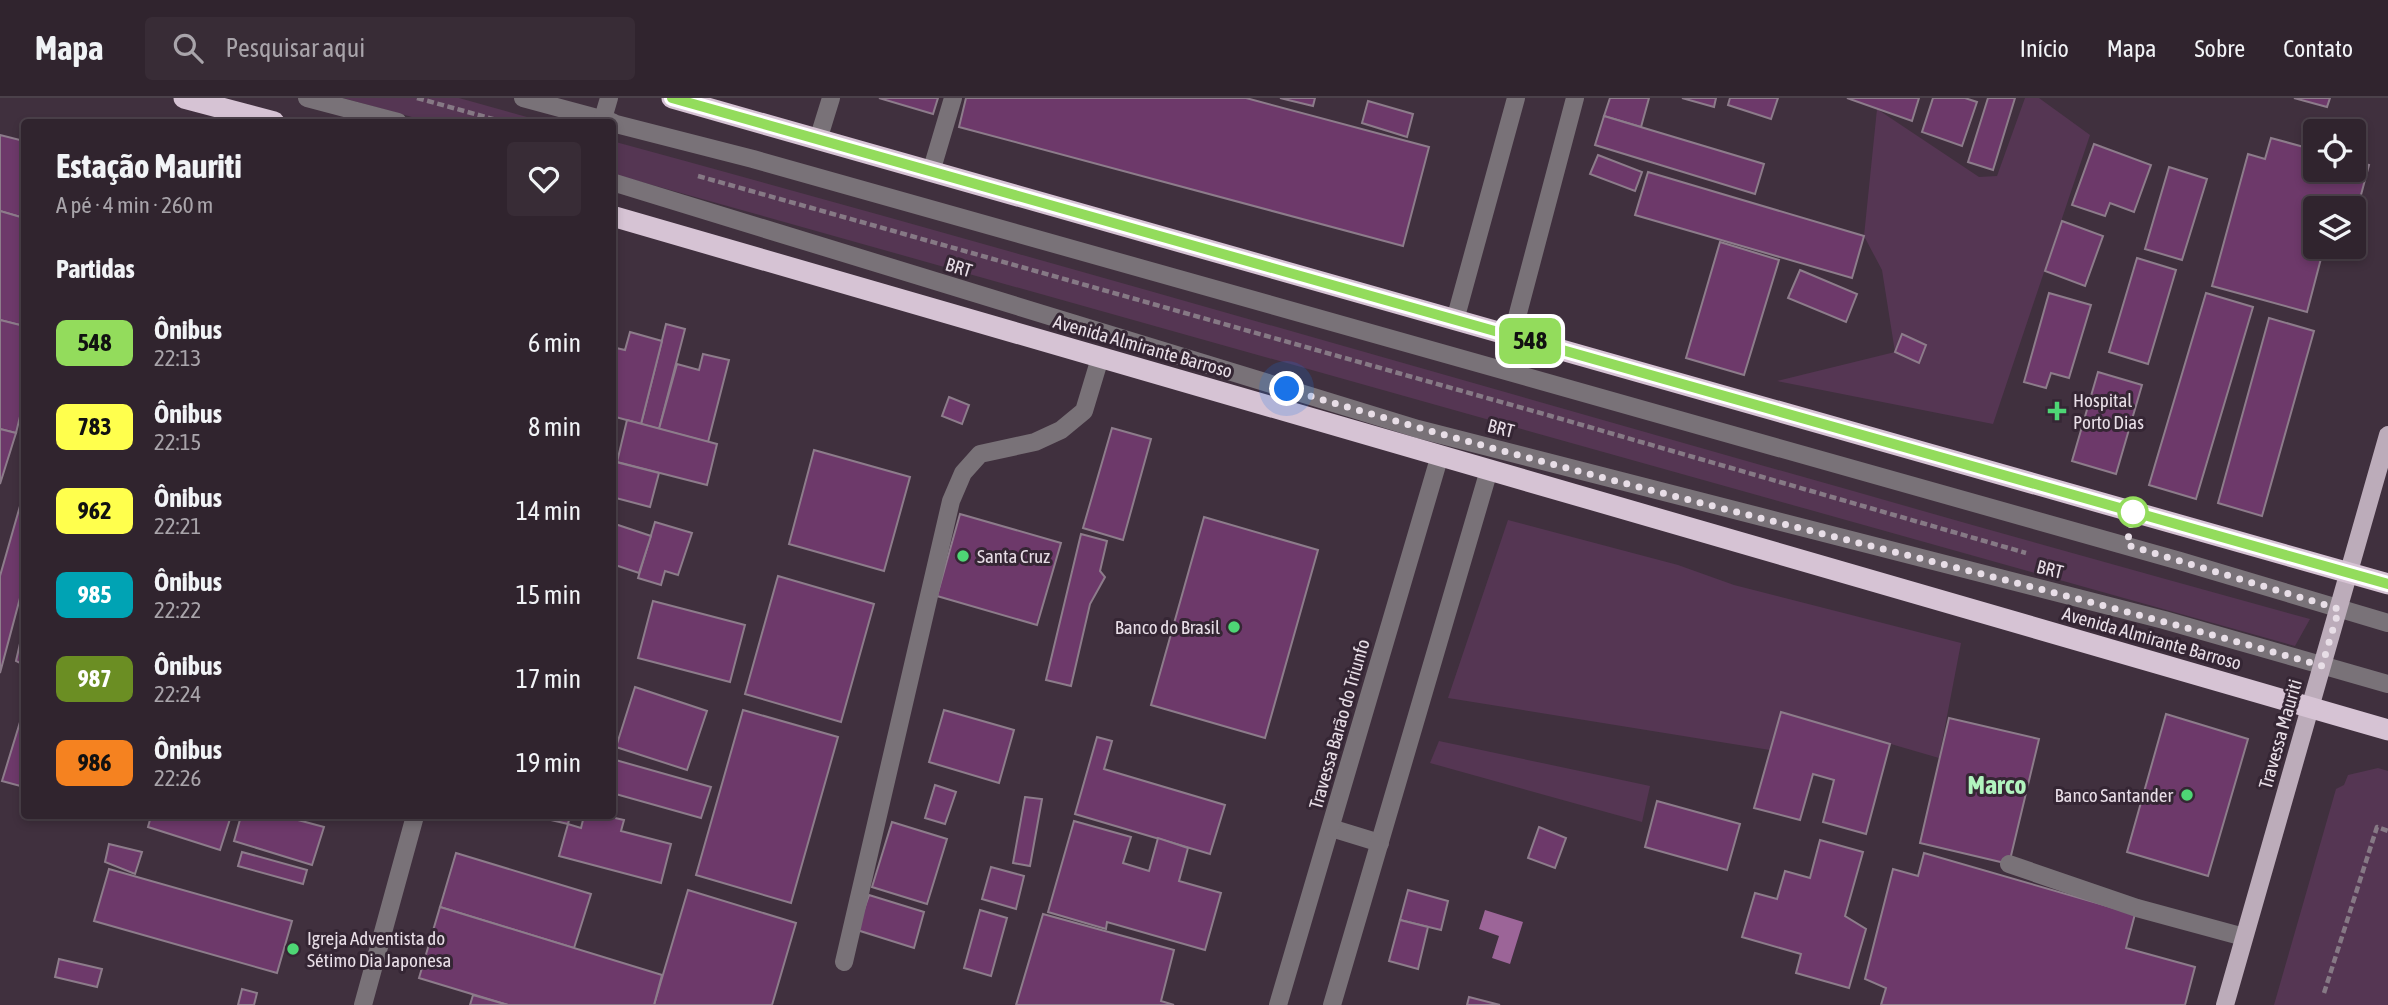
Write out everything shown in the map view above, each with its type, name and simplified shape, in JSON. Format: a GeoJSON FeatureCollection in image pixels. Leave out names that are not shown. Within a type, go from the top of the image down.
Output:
{"type":"FeatureCollection","features":[{"type":"Feature","properties":{"kind":"highway"},"geometry":{"type":"LineString","coordinates":[[184,98],[263,119]]}},
{"type":"Feature","properties":{"kind":"highway"},"geometry":{"type":"LineString","coordinates":[[672,98],[2388,584]]}},
{"type":"Feature","properties":{"kind":"highway","name":"Avenida Almirante Barroso"},"geometry":{"type":"LineString","coordinates":[[616,217],[2388,730]]}},
{"type":"Feature","properties":{"kind":"main road","name":"Travessa Mauriti"},"geometry":{"type":"LineString","coordinates":[[2225,1005],[2388,435]]}},
{"type":"Feature","properties":{"kind":"street"},"geometry":{"type":"LineString","coordinates":[[307,98],[387,119]]}},
{"type":"Feature","properties":{"kind":"street"},"geometry":{"type":"LineString","coordinates":[[523,98],[596,119]]}},
{"type":"Feature","properties":{"kind":"street"},"geometry":{"type":"LineString","coordinates":[[607,119],[609,98]]}},
{"type":"Feature","properties":{"kind":"street"},"geometry":{"type":"LineString","coordinates":[[818,140],[831,98]]}},
{"type":"Feature","properties":{"kind":"street"},"geometry":{"type":"LineString","coordinates":[[931,172],[953,98]]}},
{"type":"Feature","properties":{"kind":"street"},"geometry":{"type":"LineString","coordinates":[[1455,320],[1516,98]]}},
{"type":"Feature","properties":{"kind":"street"},"geometry":{"type":"LineString","coordinates":[[1512,336],[1575,98]]}},
{"type":"Feature","properties":{"kind":"street"},"geometry":{"type":"LineString","coordinates":[[616,124],[928,208],[2153,553],[2388,623]]}},
{"type":"Feature","properties":{"kind":"street","name":"BRT"},"geometry":{"type":"LineString","coordinates":[[616,183],[1418,429],[2164,620],[2388,684]]}},
{"type":"Feature","properties":{"kind":"street"},"geometry":{"type":"LineString","coordinates":[[844,962],[951,500],[963,472],[979,454],[1035,442],[1061,430],[1084,411],[1100,358]]}},
{"type":"Feature","properties":{"kind":"street","name":"Travessa Barão do Triunfo"},"geometry":{"type":"LineString","coordinates":[[1278,1005],[1440,455]]}},
{"type":"Feature","properties":{"kind":"street"},"geometry":{"type":"LineString","coordinates":[[1332,1005],[1489,470]]}},
{"type":"Feature","properties":{"kind":"street"},"geometry":{"type":"LineString","coordinates":[[363,1005],[414,819]]}},
{"type":"Feature","properties":{"kind":"street"},"geometry":{"type":"LineString","coordinates":[[1331,828],[1380,843]]}},
{"type":"Feature","properties":{"kind":"street"},"geometry":{"type":"LineString","coordinates":[[2009,864],[2137,908],[2245,937]]}},
{"type":"Feature","properties":{"kind":"path"},"geometry":{"type":"LineString","coordinates":[[416,98],[493,119]]}},
{"type":"Feature","properties":{"kind":"path"},"geometry":{"type":"LineString","coordinates":[[691,174],[1537,412],[2040,557]]}},
{"type":"Feature","properties":{"kind":"path"},"geometry":{"type":"LineString","coordinates":[[2323,993],[2377,827],[2388,831]]}},
{"type":"Feature","properties":{"kind":"shaded area"},"geometry":{"type":"Polygon","coordinates":[[[343,98],[459,98],[534,119],[419,119],[343,98]]]}},
{"type":"Feature","properties":{"kind":"shaded area"},"geometry":{"type":"Polygon","coordinates":[[[2025,98],[2039,98],[2090,135],[1993,424],[1777,381],[1895,352],[1882,270],[1864,236],[1877,109],[1979,177],[1997,176],[2025,98]]]}},
{"type":"Feature","properties":{"kind":"shaded area"},"geometry":{"type":"Polygon","coordinates":[[[616,142],[2310,619],[2295,646],[616,175],[616,142]]]}},
{"type":"Feature","properties":{"kind":"shaded area"},"geometry":{"type":"Polygon","coordinates":[[[1508,520],[1678,565],[1734,585],[1961,643],[1939,758],[1781,712],[1770,750],[1448,698],[1508,520]]]}},
{"type":"Feature","properties":{"kind":"shaded area"},"geometry":{"type":"Polygon","coordinates":[[[1439,741],[1650,786],[1642,822],[1430,763],[1439,741]]]}},
{"type":"Feature","properties":{"kind":"shaded area"},"geometry":{"type":"Polygon","coordinates":[[[2378,768],[2388,771],[2388,1005],[2274,1005],[2336,789],[2344,785],[2348,775],[2378,768]]]}},
{"type":"Feature","properties":{"kind":"shaded area"},"geometry":{"type":"Polygon","coordinates":[[[1485,910],[1523,922],[1510,964],[1492,958],[1499,936],[1479,929],[1485,910]]]}},
{"type":"Feature","properties":{"kind":"building"},"geometry":{"type":"Polygon","coordinates":[[[879,98],[938,98],[933,114],[879,98]]]}},
{"type":"Feature","properties":{"kind":"building"},"geometry":{"type":"Polygon","coordinates":[[[966,98],[1246,98],[1429,147],[1403,246],[959,127],[966,98]]]}},
{"type":"Feature","properties":{"kind":"building"},"geometry":{"type":"Polygon","coordinates":[[[1280,98],[1315,98],[1313,106],[1280,98]]]}},
{"type":"Feature","properties":{"kind":"building"},"geometry":{"type":"Polygon","coordinates":[[[1610,98],[1649,98],[1641,127],[1604,116],[1610,98]]]}},
{"type":"Feature","properties":{"kind":"building"},"geometry":{"type":"Polygon","coordinates":[[[1682,98],[1716,98],[1714,107],[1682,98]]]}},
{"type":"Feature","properties":{"kind":"building"},"geometry":{"type":"Polygon","coordinates":[[[1730,98],[1778,98],[1771,119],[1728,105],[1730,98]]]}},
{"type":"Feature","properties":{"kind":"building"},"geometry":{"type":"Polygon","coordinates":[[[1847,98],[1919,98],[1912,121],[1847,98]]]}},
{"type":"Feature","properties":{"kind":"building"},"geometry":{"type":"Polygon","coordinates":[[[1933,98],[1965,98],[1977,102],[1962,146],[1922,132],[1933,98]]]}},
{"type":"Feature","properties":{"kind":"building"},"geometry":{"type":"Polygon","coordinates":[[[1988,98],[2015,98],[1993,170],[1968,162],[1988,98]]]}},
{"type":"Feature","properties":{"kind":"building"},"geometry":{"type":"Polygon","coordinates":[[[2294,98],[2330,98],[2327,107],[2294,98]]]}},
{"type":"Feature","properties":{"kind":"building"},"geometry":{"type":"Polygon","coordinates":[[[1368,101],[1413,114],[1407,137],[1362,123],[1368,101]]]}},
{"type":"Feature","properties":{"kind":"building"},"geometry":{"type":"Polygon","coordinates":[[[1604,116],[1764,164],[1755,194],[1595,145],[1604,116]]]}},
{"type":"Feature","properties":{"kind":"building"},"geometry":{"type":"Polygon","coordinates":[[[0,135],[21,140],[21,217],[0,211],[0,135]]]}},
{"type":"Feature","properties":{"kind":"building"},"geometry":{"type":"Polygon","coordinates":[[[2271,138],[2303,147],[2303,182],[2364,182],[2361,196],[2303,196],[2303,259],[2321,259],[2307,312],[2212,286],[2248,154],[2265,159],[2271,138]]]}},
{"type":"Feature","properties":{"kind":"building"},"geometry":{"type":"Polygon","coordinates":[[[2094,144],[2151,165],[2134,212],[2110,203],[2105,216],[2072,205],[2094,144]]]}},
{"type":"Feature","properties":{"kind":"building"},"geometry":{"type":"Polygon","coordinates":[[[1598,155],[1642,172],[1635,191],[1590,174],[1598,155]]]}},
{"type":"Feature","properties":{"kind":"building"},"geometry":{"type":"Polygon","coordinates":[[[2169,167],[2207,179],[2182,260],[2145,249],[2169,167]]]}},
{"type":"Feature","properties":{"kind":"building"},"geometry":{"type":"Polygon","coordinates":[[[1648,172],[1864,236],[1852,278],[1635,215],[1648,172]]]}},
{"type":"Feature","properties":{"kind":"building"},"geometry":{"type":"Polygon","coordinates":[[[0,211],[21,217],[21,325],[0,320],[0,211]]]}},
{"type":"Feature","properties":{"kind":"building"},"geometry":{"type":"Polygon","coordinates":[[[2062,221],[2103,236],[2085,286],[2045,271],[2062,221]]]}},
{"type":"Feature","properties":{"kind":"building"},"geometry":{"type":"Polygon","coordinates":[[[1720,242],[1779,260],[1744,375],[1686,358],[1720,242]]]}},
{"type":"Feature","properties":{"kind":"building"},"geometry":{"type":"Polygon","coordinates":[[[2137,258],[2176,270],[2148,364],[2109,352],[2137,258]]]}},
{"type":"Feature","properties":{"kind":"building"},"geometry":{"type":"Polygon","coordinates":[[[1800,270],[1857,294],[1846,322],[1788,298],[1800,270]]]}},
{"type":"Feature","properties":{"kind":"building"},"geometry":{"type":"Polygon","coordinates":[[[2049,293],[2091,305],[2069,378],[2051,373],[2046,388],[2024,382],[2049,293]]]}},
{"type":"Feature","properties":{"kind":"building"},"geometry":{"type":"Polygon","coordinates":[[[2206,293],[2253,307],[2196,499],[2149,485],[2206,293]]]}},
{"type":"Feature","properties":{"kind":"building"},"geometry":{"type":"Polygon","coordinates":[[[2269,318],[2314,331],[2262,516],[2218,503],[2269,318]]]}},
{"type":"Feature","properties":{"kind":"building"},"geometry":{"type":"Polygon","coordinates":[[[0,320],[21,325],[21,412],[16,433],[0,429],[0,320]]]}},
{"type":"Feature","properties":{"kind":"building"},"geometry":{"type":"Polygon","coordinates":[[[666,324],[685,329],[659,429],[641,424],[666,324]]]}},
{"type":"Feature","properties":{"kind":"building"},"geometry":{"type":"Polygon","coordinates":[[[630,332],[662,341],[641,424],[616,417],[616,348],[625,350],[630,332]]]}},
{"type":"Feature","properties":{"kind":"building"},"geometry":{"type":"Polygon","coordinates":[[[1902,334],[1926,345],[1919,363],[1895,352],[1902,334]]]}},
{"type":"Feature","properties":{"kind":"building"},"geometry":{"type":"Polygon","coordinates":[[[703,354],[729,360],[708,442],[659,429],[677,364],[699,370],[703,354]]]}},
{"type":"Feature","properties":{"kind":"building"},"geometry":{"type":"Polygon","coordinates":[[[2098,372],[2142,385],[2116,474],[2072,461],[2098,372]]]}},
{"type":"Feature","properties":{"kind":"building"},"geometry":{"type":"Polygon","coordinates":[[[949,397],[969,405],[962,424],[942,416],[949,397]]]}},
{"type":"Feature","properties":{"kind":"building"},"geometry":{"type":"Polygon","coordinates":[[[627,420],[717,444],[707,485],[617,462],[627,420]]]}},
{"type":"Feature","properties":{"kind":"building"},"geometry":{"type":"Polygon","coordinates":[[[1112,428],[1151,439],[1123,540],[1083,528],[1112,428]]]}},
{"type":"Feature","properties":{"kind":"building"},"geometry":{"type":"Polygon","coordinates":[[[0,429],[16,433],[0,484],[0,429]]]}},
{"type":"Feature","properties":{"kind":"building"},"geometry":{"type":"Polygon","coordinates":[[[814,450],[910,477],[884,571],[789,544],[814,450]]]}},
{"type":"Feature","properties":{"kind":"building"},"geometry":{"type":"Polygon","coordinates":[[[616,462],[659,473],[650,507],[616,498],[616,462]]]}},
{"type":"Feature","properties":{"kind":"building"},"geometry":{"type":"Polygon","coordinates":[[[21,502],[21,594],[0,673],[0,576],[21,502]]]}},
{"type":"Feature","properties":{"kind":"building"},"geometry":{"type":"Polygon","coordinates":[[[960,514],[1061,543],[1037,625],[937,596],[960,514]]]}},
{"type":"Feature","properties":{"kind":"building","name":"Banco do Brasil"},"geometry":{"type":"Polygon","coordinates":[[[1204,517],[1318,550],[1265,738],[1151,705],[1204,517]]]}},
{"type":"Feature","properties":{"kind":"building"},"geometry":{"type":"Polygon","coordinates":[[[655,522],[692,533],[678,575],[665,571],[661,585],[638,578],[655,522]]]}},
{"type":"Feature","properties":{"kind":"building"},"geometry":{"type":"Polygon","coordinates":[[[616,524],[651,536],[639,573],[616,565],[616,524]]]}},
{"type":"Feature","properties":{"kind":"building"},"geometry":{"type":"Polygon","coordinates":[[[1081,534],[1107,541],[1100,571],[1105,577],[1090,604],[1071,686],[1046,680],[1081,534]]]}},
{"type":"Feature","properties":{"kind":"building"},"geometry":{"type":"Polygon","coordinates":[[[778,576],[874,604],[841,722],[745,694],[778,576]]]}},
{"type":"Feature","properties":{"kind":"building"},"geometry":{"type":"Polygon","coordinates":[[[653,601],[745,625],[730,682],[638,658],[653,601]]]}},
{"type":"Feature","properties":{"kind":"building"},"geometry":{"type":"Polygon","coordinates":[[[21,639],[21,664],[16,661],[21,639]]]}},
{"type":"Feature","properties":{"kind":"building"},"geometry":{"type":"Polygon","coordinates":[[[635,687],[707,711],[687,770],[616,747],[635,687]]]}},
{"type":"Feature","properties":{"kind":"building"},"geometry":{"type":"Polygon","coordinates":[[[743,710],[838,737],[791,903],[696,875],[743,710]]]}},
{"type":"Feature","properties":{"kind":"building"},"geometry":{"type":"Polygon","coordinates":[[[944,710],[1014,730],[999,783],[929,762],[944,710]]]}},
{"type":"Feature","properties":{"kind":"building"},"geometry":{"type":"Polygon","coordinates":[[[1781,712],[1890,744],[1866,834],[1823,822],[1834,780],[1813,774],[1800,820],[1754,808],[1781,712]]]}},
{"type":"Feature","properties":{"kind":"building","name":"Banco Santander"},"geometry":{"type":"Polygon","coordinates":[[[2166,714],[2248,739],[2208,876],[2127,852],[2166,714]]]}},
{"type":"Feature","properties":{"kind":"building"},"geometry":{"type":"Polygon","coordinates":[[[1949,718],[2039,739],[2009,864],[1920,843],[1949,718]]]}},
{"type":"Feature","properties":{"kind":"building"},"geometry":{"type":"Polygon","coordinates":[[[21,719],[21,786],[2,781],[21,719]]]}},
{"type":"Feature","properties":{"kind":"building"},"geometry":{"type":"Polygon","coordinates":[[[1097,737],[1112,741],[1104,769],[1225,805],[1210,854],[1075,814],[1097,737]]]}},
{"type":"Feature","properties":{"kind":"building"},"geometry":{"type":"Polygon","coordinates":[[[616,760],[711,787],[701,818],[616,794],[616,760]]]}},
{"type":"Feature","properties":{"kind":"building"},"geometry":{"type":"Polygon","coordinates":[[[935,785],[956,792],[945,824],[925,818],[935,785]]]}},
{"type":"Feature","properties":{"kind":"building"},"geometry":{"type":"Polygon","coordinates":[[[1025,797],[1042,799],[1030,866],[1013,863],[1025,797]]]}},
{"type":"Feature","properties":{"kind":"building"},"geometry":{"type":"Polygon","coordinates":[[[1657,801],[1740,824],[1727,870],[1645,847],[1657,801]]]}},
{"type":"Feature","properties":{"kind":"building"},"geometry":{"type":"Polygon","coordinates":[[[616,818],[624,820],[621,831],[671,844],[661,883],[559,856],[568,824],[581,828],[583,819],[616,818]]]}},
{"type":"Feature","properties":{"kind":"building"},"geometry":{"type":"Polygon","coordinates":[[[150,819],[230,819],[220,850],[148,827],[150,819]]]}},
{"type":"Feature","properties":{"kind":"building"},"geometry":{"type":"Polygon","coordinates":[[[240,819],[294,819],[324,827],[312,865],[234,841],[240,819]]]}},
{"type":"Feature","properties":{"kind":"building"},"geometry":{"type":"Polygon","coordinates":[[[547,819],[569,819],[568,824],[547,819]]]}},
{"type":"Feature","properties":{"kind":"building"},"geometry":{"type":"Polygon","coordinates":[[[1074,821],[1131,837],[1123,863],[1149,871],[1158,838],[1188,848],[1179,881],[1221,893],[1205,950],[1107,922],[1106,929],[1048,912],[1074,821]]]}},
{"type":"Feature","properties":{"kind":"building"},"geometry":{"type":"Polygon","coordinates":[[[892,822],[947,839],[927,904],[872,887],[892,822]]]}},
{"type":"Feature","properties":{"kind":"building"},"geometry":{"type":"Polygon","coordinates":[[[1539,827],[1566,838],[1555,868],[1528,858],[1539,827]]]}},
{"type":"Feature","properties":{"kind":"building"},"geometry":{"type":"Polygon","coordinates":[[[1820,840],[1863,852],[1845,916],[1866,929],[1849,988],[1796,973],[1801,954],[1742,937],[1755,893],[1777,899],[1785,871],[1810,878],[1820,840]]]}},
{"type":"Feature","properties":{"kind":"building"},"geometry":{"type":"Polygon","coordinates":[[[109,844],[142,852],[135,874],[105,862],[109,844]]]}},
{"type":"Feature","properties":{"kind":"building"},"geometry":{"type":"Polygon","coordinates":[[[242,852],[307,870],[303,884],[238,866],[242,852]]]}},
{"type":"Feature","properties":{"kind":"building"},"geometry":{"type":"Polygon","coordinates":[[[456,853],[591,894],[574,948],[440,907],[456,853]]]}},
{"type":"Feature","properties":{"kind":"building"},"geometry":{"type":"Polygon","coordinates":[[[1924,853],[2135,914],[2126,948],[2195,967],[2185,1005],[1881,1005],[1886,988],[1865,979],[1893,869],[1918,876],[1924,853]]]}},
{"type":"Feature","properties":{"kind":"building"},"geometry":{"type":"Polygon","coordinates":[[[991,867],[1024,876],[1016,909],[982,899],[991,867]]]}},
{"type":"Feature","properties":{"kind":"building"},"geometry":{"type":"Polygon","coordinates":[[[109,869],[292,921],[277,973],[94,921],[109,869]]]}},
{"type":"Feature","properties":{"kind":"building"},"geometry":{"type":"Polygon","coordinates":[[[688,890],[796,923],[772,1005],[654,1005],[688,890]]]}},
{"type":"Feature","properties":{"kind":"building"},"geometry":{"type":"Polygon","coordinates":[[[1408,890],[1448,901],[1441,930],[1400,920],[1408,890]]]}},
{"type":"Feature","properties":{"kind":"building"},"geometry":{"type":"Polygon","coordinates":[[[869,895],[924,912],[914,948],[857,930],[869,895]]]}},
{"type":"Feature","properties":{"kind":"building"},"geometry":{"type":"Polygon","coordinates":[[[440,907],[662,975],[654,1005],[508,1005],[419,978],[440,907]]]}},
{"type":"Feature","properties":{"kind":"building"},"geometry":{"type":"Polygon","coordinates":[[[980,910],[1007,918],[991,976],[964,968],[980,910]]]}},
{"type":"Feature","properties":{"kind":"building"},"geometry":{"type":"Polygon","coordinates":[[[1043,914],[1174,950],[1161,1001],[1174,1005],[1016,1005],[1043,914]]]}},
{"type":"Feature","properties":{"kind":"building"},"geometry":{"type":"Polygon","coordinates":[[[1400,920],[1428,927],[1418,969],[1389,961],[1400,920]]]}},
{"type":"Feature","properties":{"kind":"building"},"geometry":{"type":"Polygon","coordinates":[[[59,959],[102,969],[97,987],[55,977],[59,959]]]}},
{"type":"Feature","properties":{"kind":"building"},"geometry":{"type":"Polygon","coordinates":[[[242,989],[257,993],[254,1005],[238,1005],[242,989]]]}},
{"type":"Feature","properties":{"kind":"building"},"geometry":{"type":"Polygon","coordinates":[[[473,995],[508,1005],[470,1005],[473,995]]]}},
{"type":"Feature","properties":{"kind":"building"},"geometry":{"type":"Polygon","coordinates":[[[1469,997],[1500,1005],[1467,1005],[1469,997]]]}},
{"type":"Feature","properties":{"kind":"bus line","name":"548"},"geometry":{"type":"LineString","coordinates":[[672,98],[2388,584]]}},
{"type":"Feature","properties":{"kind":"place","name":"Hospital Porto Dias"},"geometry":{"type":"Point","coordinates":[2057,411]}},
{"type":"Feature","properties":{"kind":"place","name":"Santa Cruz"},"geometry":{"type":"Point","coordinates":[963,556]}},
{"type":"Feature","properties":{"kind":"place","name":"Banco do Brasil"},"geometry":{"type":"Point","coordinates":[1234,627]}},
{"type":"Feature","properties":{"kind":"place","name":"Banco Santander"},"geometry":{"type":"Point","coordinates":[2187,795]}},
{"type":"Feature","properties":{"kind":"place","name":"Igreja Adventista do Sétimo Dia Japonesa"},"geometry":{"type":"Point","coordinates":[293,949]}},
{"type":"Feature","properties":{"kind":"district","name":"Marco"},"geometry":{"type":"Point","coordinates":[1997,785]}},
{"type":"Feature","properties":{"kind":"route"},"geometry":{"type":"LineString","coordinates":[[1287,389],[1418,429],[2164,620],[2322,666],[2339,609],[2127,545],[2133,512]]}}]}
